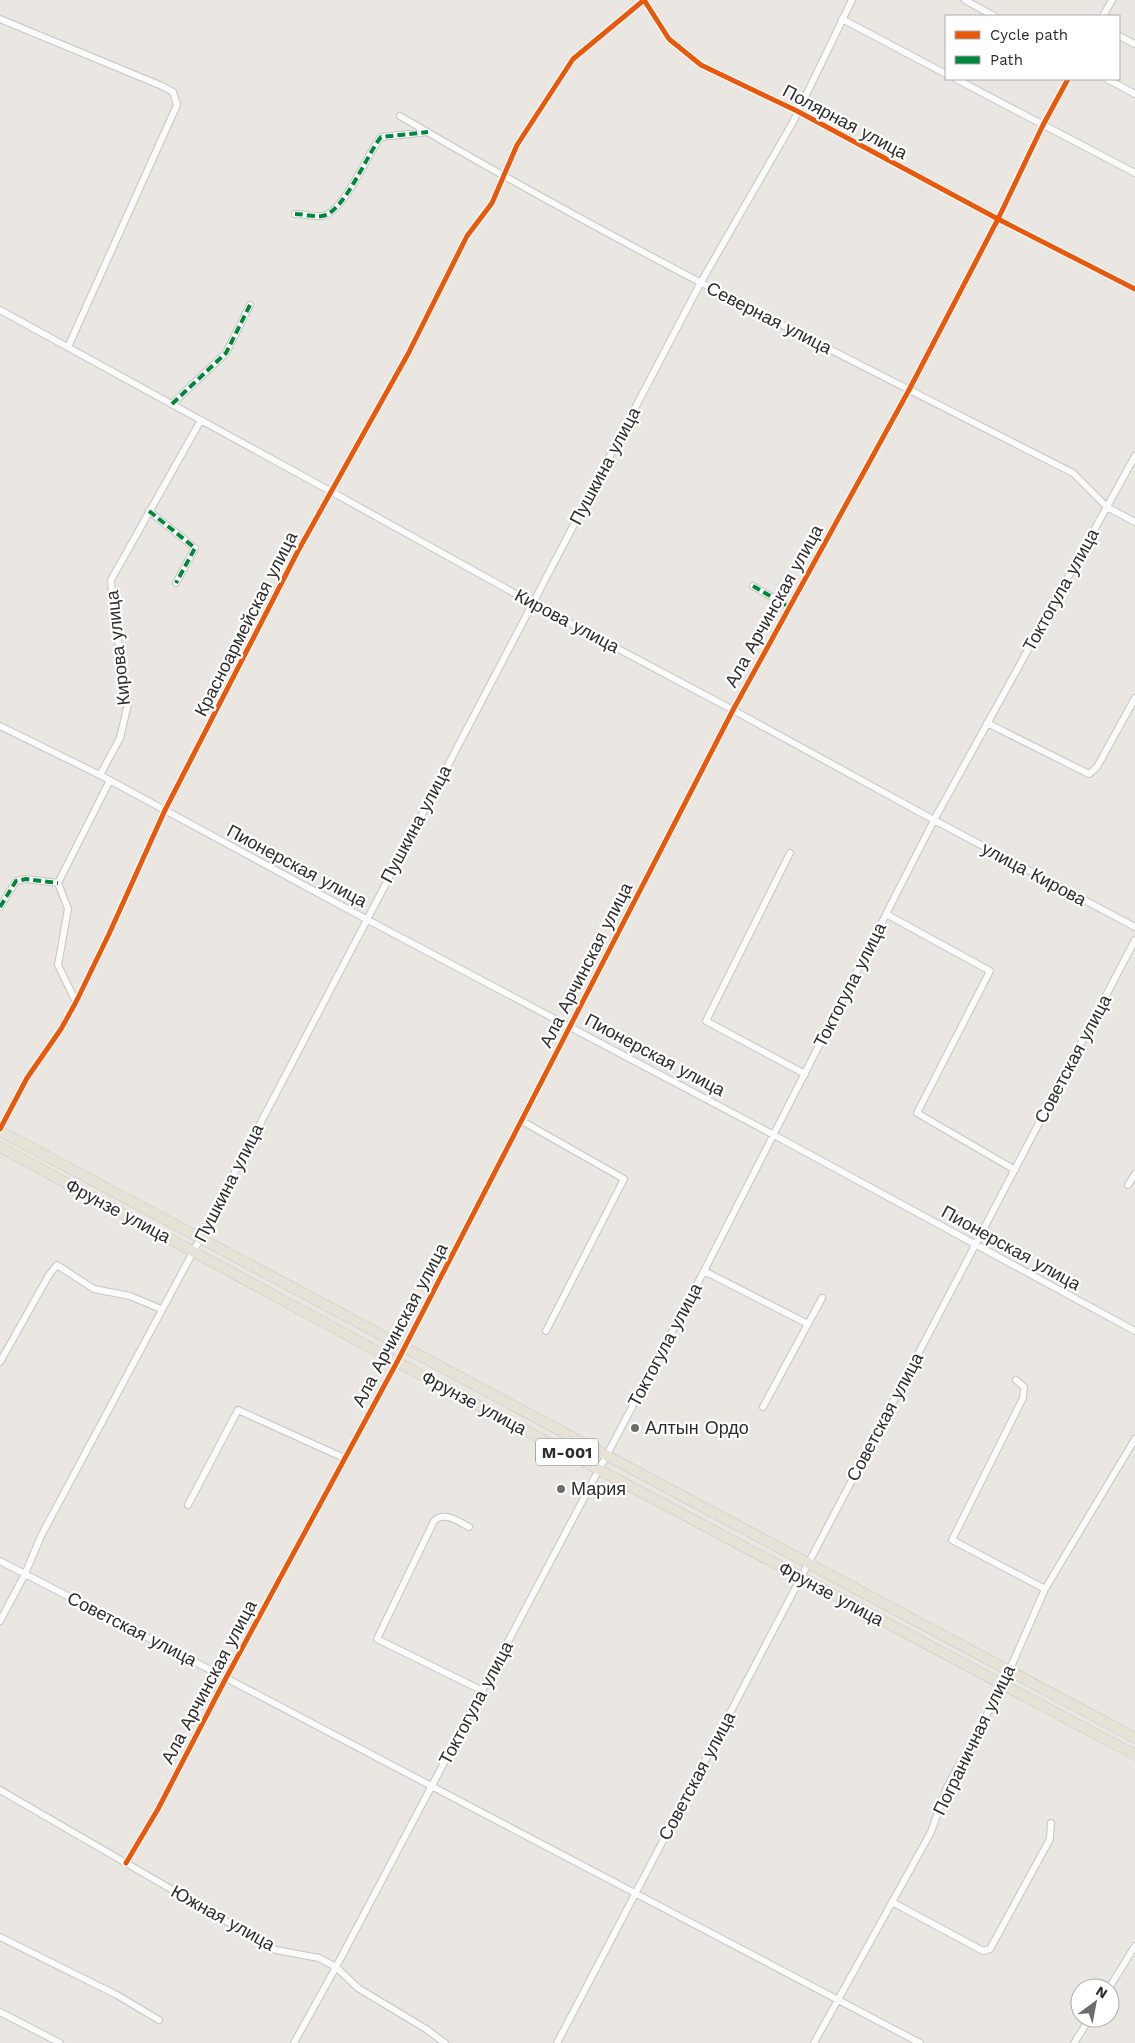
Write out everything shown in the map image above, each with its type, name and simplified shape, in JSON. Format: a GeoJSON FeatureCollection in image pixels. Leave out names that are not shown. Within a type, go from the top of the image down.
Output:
{"type":"FeatureCollection","features":[{"type":"Feature","properties":{"kind":"main road","name":"Фрунзе улица"},"geometry":{"type":"LineString","coordinates":[[0,1130],[404,1349],[1135,1738]]}},
{"type":"Feature","properties":{"kind":"main road","name":"Фрунзе улица"},"geometry":{"type":"LineString","coordinates":[[0,1147],[397,1362],[1135,1755]]}},
{"type":"Feature","properties":{"kind":"street","name":"Полярная улица"},"geometry":{"type":"LineString","coordinates":[[573,59],[644,0],[669,39],[701,64],[797,111],[998,219],[1135,289]]}},
{"type":"Feature","properties":{"kind":"street","name":"Пушкина улица"},"geometry":{"type":"LineString","coordinates":[[0,1621],[25,1574],[41,1536],[200,1239],[701,282],[793,122],[852,0]]}},
{"type":"Feature","properties":{"kind":"street"},"geometry":{"type":"LineString","coordinates":[[965,0],[992,15]]}},
{"type":"Feature","properties":{"kind":"street"},"geometry":{"type":"LineString","coordinates":[[1103,15],[1110,1]]}},
{"type":"Feature","properties":{"kind":"street"},"geometry":{"type":"LineString","coordinates":[[0,19],[162,86],[173,92],[177,104],[68,347]]}},
{"type":"Feature","properties":{"kind":"street"},"geometry":{"type":"LineString","coordinates":[[842,19],[945,73]]}},
{"type":"Feature","properties":{"kind":"street"},"geometry":{"type":"LineString","coordinates":[[1120,36],[1135,44]]}},
{"type":"Feature","properties":{"kind":"street","name":"Красноармейская улица"},"geometry":{"type":"LineString","coordinates":[[0,1130],[27,1078],[61,1029],[76,1002],[165,810],[298,551],[408,354],[467,236],[492,203],[502,176],[517,145],[573,59]]}},
{"type":"Feature","properties":{"kind":"street"},"geometry":{"type":"LineString","coordinates":[[958,80],[1135,173]]}},
{"type":"Feature","properties":{"kind":"street","name":"Ала Арчинская улица"},"geometry":{"type":"LineString","coordinates":[[126,1863],[158,1809],[226,1678],[404,1349],[733,710],[909,390],[1067,80]]}},
{"type":"Feature","properties":{"kind":"street"},"geometry":{"type":"LineString","coordinates":[[1109,80],[1135,94]]}},
{"type":"Feature","properties":{"kind":"street","name":"Северная улица"},"geometry":{"type":"LineString","coordinates":[[400,116],[502,176],[701,282],[1073,473],[1107,507],[1135,522]]}},
{"type":"Feature","properties":{"kind":"street"},"geometry":{"type":"LineString","coordinates":[[295,214],[323,216],[332,211],[346,197],[374,146],[381,137],[428,132]]}},
{"type":"Feature","properties":{"kind":"street"},"geometry":{"type":"LineString","coordinates":[[172,404],[226,353],[250,305]]}},
{"type":"Feature","properties":{"kind":"street","name":"Кирова улица"},"geometry":{"type":"LineString","coordinates":[[0,310],[532,604],[733,710],[934,820]]}},
{"type":"Feature","properties":{"kind":"street","name":"Кирова улица"},"geometry":{"type":"LineString","coordinates":[[100,775],[120,738],[128,704],[113,610],[111,580],[201,420]]}},
{"type":"Feature","properties":{"kind":"street","name":"Токтогула улица"},"geometry":{"type":"LineString","coordinates":[[294,2043],[483,1691],[704,1271],[934,820],[1135,456]]}},
{"type":"Feature","properties":{"kind":"street"},"geometry":{"type":"LineString","coordinates":[[150,511],[195,548],[176,583]]}},
{"type":"Feature","properties":{"kind":"street"},"geometry":{"type":"LineString","coordinates":[[754,586],[789,607]]}},
{"type":"Feature","properties":{"kind":"street"},"geometry":{"type":"LineString","coordinates":[[987,723],[1089,774],[1097,767],[1135,698]]}},
{"type":"Feature","properties":{"kind":"street","name":"Пионерская улица"},"geometry":{"type":"LineString","coordinates":[[0,726],[110,780],[366,919],[774,1135],[1135,1331]]}},
{"type":"Feature","properties":{"kind":"street"},"geometry":{"type":"LineString","coordinates":[[76,1002],[58,965],[68,909],[58,883],[110,780]]}},
{"type":"Feature","properties":{"kind":"street","name":"улица Кирова"},"geometry":{"type":"LineString","coordinates":[[934,820],[1135,928]]}},
{"type":"Feature","properties":{"kind":"street"},"geometry":{"type":"LineString","coordinates":[[790,853],[706,1021],[805,1074]]}},
{"type":"Feature","properties":{"kind":"street"},"geometry":{"type":"LineString","coordinates":[[0,907],[16,881],[26,878],[58,883]]}},
{"type":"Feature","properties":{"kind":"street"},"geometry":{"type":"LineString","coordinates":[[886,914],[990,971],[917,1113],[1015,1170]]}},
{"type":"Feature","properties":{"kind":"street","name":"Советская улица"},"geometry":{"type":"LineString","coordinates":[[557,2043],[1135,940]]}},
{"type":"Feature","properties":{"kind":"street"},"geometry":{"type":"LineString","coordinates":[[522,1121],[624,1178],[546,1331]]}},
{"type":"Feature","properties":{"kind":"street"},"geometry":{"type":"LineString","coordinates":[[1128,1185],[1135,1174]]}},
{"type":"Feature","properties":{"kind":"street"},"geometry":{"type":"LineString","coordinates":[[0,1362],[49,1275],[57,1266],[94,1289],[130,1296],[161,1310]]}},
{"type":"Feature","properties":{"kind":"street"},"geometry":{"type":"LineString","coordinates":[[704,1271],[808,1324]]}},
{"type":"Feature","properties":{"kind":"street"},"geometry":{"type":"LineString","coordinates":[[763,1407],[822,1298]]}},
{"type":"Feature","properties":{"kind":"street"},"geometry":{"type":"LineString","coordinates":[[1016,1380],[1024,1387],[1024,1398],[952,1540],[1045,1589]]}},
{"type":"Feature","properties":{"kind":"street"},"geometry":{"type":"LineString","coordinates":[[188,1505],[238,1410],[344,1458]]}},
{"type":"Feature","properties":{"kind":"street","name":"Пограничная улица"},"geometry":{"type":"LineString","coordinates":[[814,2043],[931,1832],[947,1787],[1003,1685],[1045,1589],[1135,1439]]}},
{"type":"Feature","properties":{"kind":"street"},"geometry":{"type":"LineString","coordinates":[[469,1527],[443,1516],[438,1517],[377,1639],[483,1691]]}},
{"type":"Feature","properties":{"kind":"street","name":"Советская улица"},"geometry":{"type":"LineString","coordinates":[[0,1561],[920,2043]]}},
{"type":"Feature","properties":{"kind":"street","name":"Южная улица"},"geometry":{"type":"LineString","coordinates":[[0,1790],[276,1950],[319,1958],[336,1967],[358,1988],[426,2029],[445,2043]]}},
{"type":"Feature","properties":{"kind":"street"},"geometry":{"type":"LineString","coordinates":[[892,1902],[983,1952],[990,1950],[1050,1839],[1051,1823]]}},
{"type":"Feature","properties":{"kind":"street"},"geometry":{"type":"LineString","coordinates":[[0,1937],[117,1995],[159,2020]]}},
{"type":"Feature","properties":{"kind":"street"},"geometry":{"type":"LineString","coordinates":[[1115,1978],[1135,1946]]}},
{"type":"Feature","properties":{"kind":"street"},"geometry":{"type":"LineString","coordinates":[[0,2012],[48,2040],[60,2043]]}},
{"type":"Feature","properties":{"kind":"street"},"geometry":{"type":"LineString","coordinates":[[1074,2043],[1084,2028]]}},
{"type":"Feature","properties":{"kind":"marked path"},"geometry":{"type":"LineString","coordinates":[[295,214],[322,216],[339,205],[381,137],[428,132]]}},
{"type":"Feature","properties":{"kind":"marked path"},"geometry":{"type":"LineString","coordinates":[[172,404],[226,353],[250,305]]}},
{"type":"Feature","properties":{"kind":"marked path"},"geometry":{"type":"LineString","coordinates":[[149,511],[195,548],[176,583]]}},
{"type":"Feature","properties":{"kind":"marked path"},"geometry":{"type":"LineString","coordinates":[[753,586],[789,607]]}},
{"type":"Feature","properties":{"kind":"marked path"},"geometry":{"type":"LineString","coordinates":[[0,907],[16,881],[26,879],[58,883]]}},
{"type":"Feature","properties":{"kind":"cycle path"},"geometry":{"type":"LineString","coordinates":[[0,1129],[27,1078],[61,1029],[76,1002],[165,810],[298,551],[408,354],[467,236],[492,203],[517,145],[573,59],[644,0],[669,39],[701,65],[797,111],[998,219],[1135,289]]}},
{"type":"Feature","properties":{"kind":"cycle path"},"geometry":{"type":"LineString","coordinates":[[126,1863],[158,1809],[226,1678],[397,1362],[733,710],[909,390],[1067,80]]}},
{"type":"Feature","properties":{"kind":"place","name":"Алтын Ордо"},"geometry":{"type":"Point","coordinates":[635,1428]}},
{"type":"Feature","properties":{"kind":"place","name":"Мария"},"geometry":{"type":"Point","coordinates":[561,1489]}}]}
